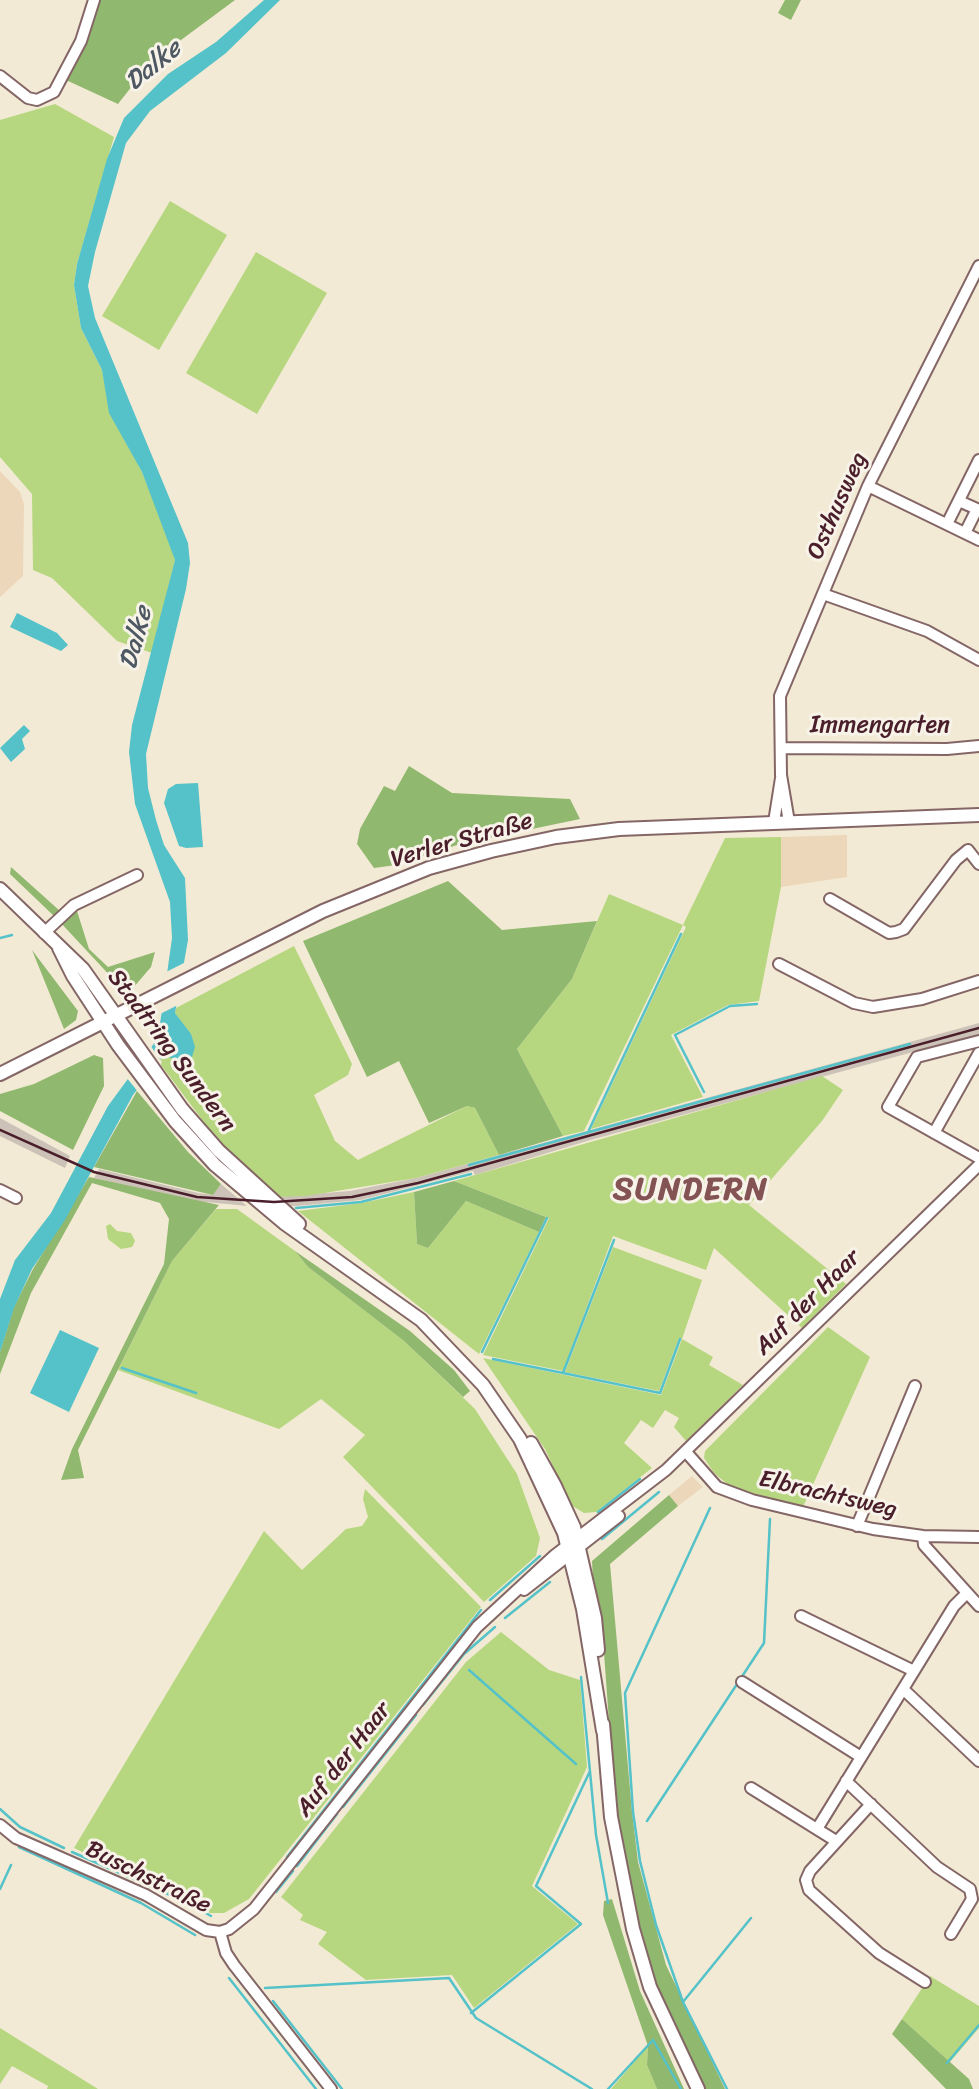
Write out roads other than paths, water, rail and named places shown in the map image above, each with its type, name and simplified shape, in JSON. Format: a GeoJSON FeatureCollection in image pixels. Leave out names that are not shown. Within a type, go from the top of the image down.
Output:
{"type":"FeatureCollection","features":[{"type":"Feature","properties":{"kind":"main road","name":"Verler Straße"},"geometry":{"type":"LineString","coordinates":[[0,1074],[367,891],[429,868],[491,851],[556,837],[618,829],[979,815]]}},
{"type":"Feature","properties":{"kind":"main road","name":"Stadtring Sundern"},"geometry":{"type":"LineString","coordinates":[[0,889],[83,969],[155,1072],[219,1151],[344,1263]]}},
{"type":"Feature","properties":{"kind":"main road","name":"Stadtring Sundern"},"geometry":{"type":"LineString","coordinates":[[59,948],[73,976],[133,1066],[215,1165],[256,1202],[421,1320],[484,1385],[520,1439],[574,1547],[603,1731],[611,1817],[632,1929],[650,1987],[698,2089]]}},
{"type":"Feature","properties":{"kind":"street"},"geometry":{"type":"LineString","coordinates":[[0,76],[28,98],[37,100],[54,92],[81,41],[94,0]]}},
{"type":"Feature","properties":{"kind":"street","name":"Osthusweg"},"geometry":{"type":"LineString","coordinates":[[774,822],[781,775],[780,696],[868,486],[979,266]]}},
{"type":"Feature","properties":{"kind":"street"},"geometry":{"type":"LineString","coordinates":[[947,524],[979,460]]}},
{"type":"Feature","properties":{"kind":"street"},"geometry":{"type":"LineString","coordinates":[[868,486],[979,540]]}},
{"type":"Feature","properties":{"kind":"street"},"geometry":{"type":"LineString","coordinates":[[959,501],[977,509],[965,533]]}},
{"type":"Feature","properties":{"kind":"street"},"geometry":{"type":"LineString","coordinates":[[823,594],[927,631],[979,660]]}},
{"type":"Feature","properties":{"kind":"street","name":"Immengarten"},"geometry":{"type":"LineString","coordinates":[[781,748],[979,746]]}},
{"type":"Feature","properties":{"kind":"street","name":"Osthusweg"},"geometry":{"type":"LineString","coordinates":[[781,775],[789,822]]}},
{"type":"Feature","properties":{"kind":"street"},"geometry":{"type":"LineString","coordinates":[[830,899],[889,933],[896,933],[904,929],[956,860],[968,850],[979,864]]}},
{"type":"Feature","properties":{"kind":"street"},"geometry":{"type":"LineString","coordinates":[[44,933],[74,905],[137,875]]}},
{"type":"Feature","properties":{"kind":"street"},"geometry":{"type":"LineString","coordinates":[[779,964],[863,1006],[922,999],[979,981]]}},
{"type":"Feature","properties":{"kind":"street"},"geometry":{"type":"LineString","coordinates":[[979,1041],[917,1057],[888,1107],[979,1158]]}},
{"type":"Feature","properties":{"kind":"street"},"geometry":{"type":"LineString","coordinates":[[934,1133],[979,1053]]}},
{"type":"Feature","properties":{"kind":"street","name":"Auf der Haar"},"geometry":{"type":"LineString","coordinates":[[220,1932],[254,1909],[461,1645],[497,1609],[641,1497],[979,1165]]}},
{"type":"Feature","properties":{"kind":"street"},"geometry":{"type":"LineString","coordinates":[[0,1190],[16,1198]]}},
{"type":"Feature","properties":{"kind":"street"},"geometry":{"type":"LineString","coordinates":[[857,1527],[915,1387]]}},
{"type":"Feature","properties":{"kind":"street","name":"Elbrachtsweg"},"geometry":{"type":"LineString","coordinates":[[686,1452],[707,1478],[729,1493],[857,1527],[923,1536],[979,1537]]}},
{"type":"Feature","properties":{"kind":"street"},"geometry":{"type":"LineString","coordinates":[[923,1536],[924,1545],[979,1606]]}},
{"type":"Feature","properties":{"kind":"street"},"geometry":{"type":"LineString","coordinates":[[817,1829],[914,1671],[966,1594]]}},
{"type":"Feature","properties":{"kind":"street"},"geometry":{"type":"LineString","coordinates":[[801,1616],[914,1671]]}},
{"type":"Feature","properties":{"kind":"street"},"geometry":{"type":"LineString","coordinates":[[742,1682],[861,1757]]}},
{"type":"Feature","properties":{"kind":"street"},"geometry":{"type":"LineString","coordinates":[[903,1689],[979,1761]]}},
{"type":"Feature","properties":{"kind":"street"},"geometry":{"type":"LineString","coordinates":[[846,1781],[937,1867],[970,1889],[972,1899],[951,1934]]}},
{"type":"Feature","properties":{"kind":"street"},"geometry":{"type":"LineString","coordinates":[[751,1788],[836,1841]]}},
{"type":"Feature","properties":{"kind":"street"},"geometry":{"type":"LineString","coordinates":[[871,1804],[810,1871],[806,1880],[809,1890],[879,1952],[925,1982]]}},
{"type":"Feature","properties":{"kind":"street","name":"Buschstraße"},"geometry":{"type":"LineString","coordinates":[[0,1825],[16,1838],[146,1895],[206,1930],[220,1932],[230,1959],[331,2089]]}},
{"type":"Feature","properties":{"kind":"water"},"geometry":{"type":"Polygon","coordinates":[[[264,0],[280,0],[226,53],[150,111],[126,143],[88,286],[95,318],[188,543],[190,563],[186,589],[146,754],[148,788],[156,820],[164,845],[185,878],[188,940],[175,1013],[191,1034],[195,1047],[192,1057],[181,1062],[166,1056],[161,1059],[133,1095],[65,1220],[32,1269],[14,1308],[0,1352],[0,1299],[15,1260],[51,1213],[108,1106],[158,1038],[172,938],[170,902],[135,804],[129,752],[132,725],[175,560],[142,472],[109,413],[102,370],[81,328],[74,285],[77,264],[107,159],[124,118],[168,74],[216,42],[264,0]]]}},
{"type":"Feature","properties":{"kind":"water"},"geometry":{"type":"Polygon","coordinates":[[[17,613],[57,633],[68,645],[61,651],[10,627],[17,613]]]}},
{"type":"Feature","properties":{"kind":"water"},"geometry":{"type":"Polygon","coordinates":[[[24,725],[30,731],[22,739],[25,749],[11,762],[0,748],[24,725]]]}},
{"type":"Feature","properties":{"kind":"water"},"geometry":{"type":"Polygon","coordinates":[[[198,783],[203,847],[186,848],[179,846],[164,803],[168,789],[176,784],[198,783]]]}},
{"type":"Feature","properties":{"kind":"water"},"geometry":{"type":"Polygon","coordinates":[[[60,1330],[99,1348],[69,1412],[30,1393],[60,1330]]]}},
{"type":"Feature","properties":{"kind":"waterway"},"geometry":{"type":"LineString","coordinates":[[589,1130],[681,934]]}},
{"type":"Feature","properties":{"kind":"waterway"},"geometry":{"type":"LineString","coordinates":[[0,938],[12,935]]}},
{"type":"Feature","properties":{"kind":"waterway"},"geometry":{"type":"LineString","coordinates":[[704,1092],[675,1035],[730,1006],[757,1004]]}},
{"type":"Feature","properties":{"kind":"waterway"},"geometry":{"type":"LineString","coordinates":[[469,1165],[910,1044]]}},
{"type":"Feature","properties":{"kind":"waterway"},"geometry":{"type":"LineString","coordinates":[[296,1208],[361,1202],[471,1174]]}},
{"type":"Feature","properties":{"kind":"waterway"},"geometry":{"type":"LineString","coordinates":[[482,1352],[547,1218]]}},
{"type":"Feature","properties":{"kind":"waterway"},"geometry":{"type":"LineString","coordinates":[[493,1359],[563,1373],[614,1240]]}},
{"type":"Feature","properties":{"kind":"waterway"},"geometry":{"type":"LineString","coordinates":[[563,1373],[660,1393],[680,1339]]}},
{"type":"Feature","properties":{"kind":"waterway"},"geometry":{"type":"LineString","coordinates":[[122,1368],[196,1393]]}},
{"type":"Feature","properties":{"kind":"waterway"},"geometry":{"type":"LineString","coordinates":[[598,1512],[640,1479]]}},
{"type":"Feature","properties":{"kind":"waterway"},"geometry":{"type":"LineString","coordinates":[[602,1539],[659,1492]]}},
{"type":"Feature","properties":{"kind":"waterway"},"geometry":{"type":"LineString","coordinates":[[710,1508],[625,1693],[633,1812],[640,1861],[656,1925],[683,2002],[727,2089]]}},
{"type":"Feature","properties":{"kind":"waterway"},"geometry":{"type":"LineString","coordinates":[[647,1821],[764,1643],[770,1519]]}},
{"type":"Feature","properties":{"kind":"waterway"},"geometry":{"type":"LineString","coordinates":[[490,1600],[540,1556]]}},
{"type":"Feature","properties":{"kind":"waterway"},"geometry":{"type":"LineString","coordinates":[[505,1618],[550,1582]]}},
{"type":"Feature","properties":{"kind":"waterway"},"geometry":{"type":"LineString","coordinates":[[287,1857],[481,1610]]}},
{"type":"Feature","properties":{"kind":"waterway"},"geometry":{"type":"LineString","coordinates":[[423,1705],[464,1654],[495,1627]]}},
{"type":"Feature","properties":{"kind":"waterway"},"geometry":{"type":"LineString","coordinates":[[469,1670],[576,1764]]}},
{"type":"Feature","properties":{"kind":"waterway"},"geometry":{"type":"LineString","coordinates":[[581,1677],[596,1835],[608,1903]]}},
{"type":"Feature","properties":{"kind":"waterway"},"geometry":{"type":"LineString","coordinates":[[343,1807],[416,1715]]}},
{"type":"Feature","properties":{"kind":"waterway"},"geometry":{"type":"LineString","coordinates":[[471,2013],[581,1924],[536,1886],[590,1771]]}},
{"type":"Feature","properties":{"kind":"waterway"},"geometry":{"type":"LineString","coordinates":[[0,1809],[20,1827],[64,1848]]}},
{"type":"Feature","properties":{"kind":"waterway"},"geometry":{"type":"LineString","coordinates":[[297,1866],[337,1814]]}},
{"type":"Feature","properties":{"kind":"waterway"},"geometry":{"type":"LineString","coordinates":[[19,1847],[141,1903],[195,1935]]}},
{"type":"Feature","properties":{"kind":"waterway"},"geometry":{"type":"LineString","coordinates":[[72,1852],[186,1902],[211,1916]]}},
{"type":"Feature","properties":{"kind":"waterway"},"geometry":{"type":"LineString","coordinates":[[0,1889],[11,1865]]}},
{"type":"Feature","properties":{"kind":"waterway"},"geometry":{"type":"LineString","coordinates":[[276,1892],[293,1871]]}},
{"type":"Feature","properties":{"kind":"waterway"},"geometry":{"type":"LineString","coordinates":[[683,2002],[751,1918]]}},
{"type":"Feature","properties":{"kind":"waterway"},"geometry":{"type":"LineString","coordinates":[[229,1978],[316,2089]]}},
{"type":"Feature","properties":{"kind":"waterway"},"geometry":{"type":"LineString","coordinates":[[265,1988],[449,1978],[476,2018],[592,2089]]}},
{"type":"Feature","properties":{"kind":"waterway"},"geometry":{"type":"LineString","coordinates":[[273,2001],[342,2089]]}},
{"type":"Feature","properties":{"kind":"waterway"},"geometry":{"type":"LineString","coordinates":[[947,2063],[979,2025]]}},
{"type":"Feature","properties":{"kind":"waterway"},"geometry":{"type":"LineString","coordinates":[[608,2089],[653,2040],[681,2089]]}},
{"type":"Feature","properties":{"kind":"railway"},"geometry":{"type":"LineString","coordinates":[[0,1130],[94,1172],[197,1197],[274,1202],[352,1197],[418,1183],[979,1028]]}},
{"type":"Feature","properties":{"kind":"district","name":"SUNDERN"},"geometry":{"type":"Point","coordinates":[691,1191]}},
{"type":"Feature","properties":{"kind":"water label","name":"Dalke"},"geometry":{"type":"Point","coordinates":[154,66]}},
{"type":"Feature","properties":{"kind":"water label","name":"Dalke"},"geometry":{"type":"Point","coordinates":[137,638]}}]}
